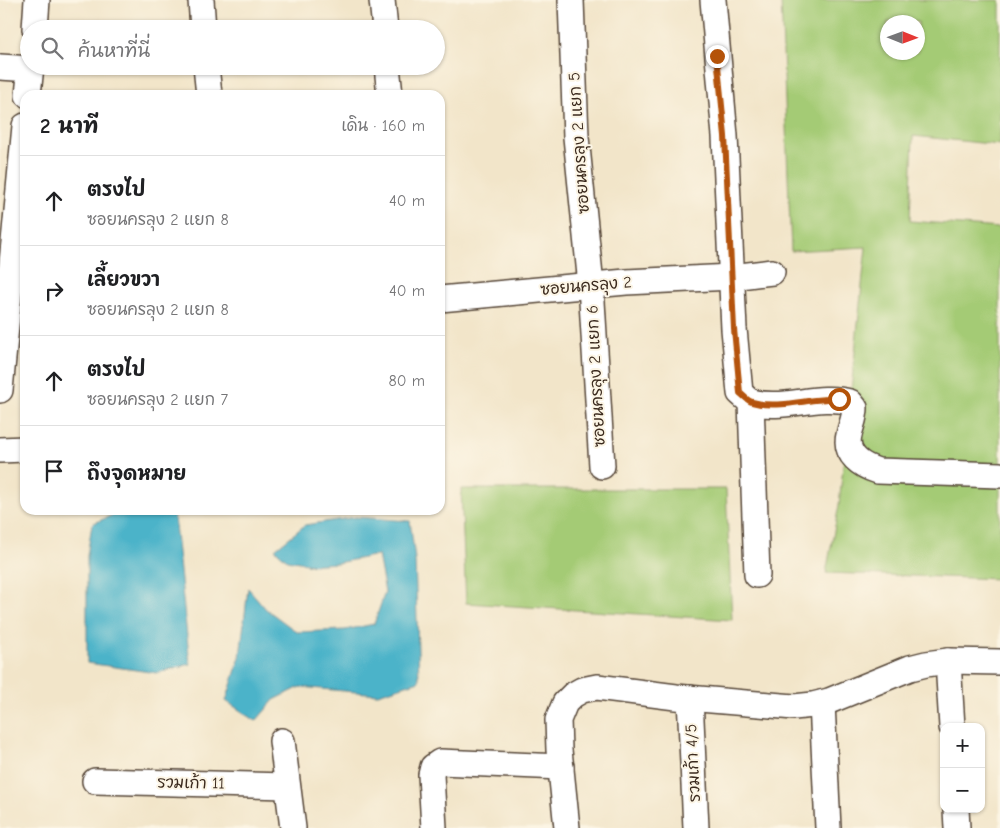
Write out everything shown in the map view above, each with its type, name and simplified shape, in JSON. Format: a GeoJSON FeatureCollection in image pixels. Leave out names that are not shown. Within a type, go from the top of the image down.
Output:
{"type":"FeatureCollection","features":[{"type":"Feature","properties":{"kind":"street"},"geometry":{"type":"LineString","coordinates":[[35,20],[37,0]]}},
{"type":"Feature","properties":{"kind":"street"},"geometry":{"type":"LineString","coordinates":[[201,0],[202,20]]}},
{"type":"Feature","properties":{"kind":"street"},"geometry":{"type":"LineString","coordinates":[[382,0],[383,20]]}},
{"type":"Feature","properties":{"kind":"street","name":"ซอยนครลุง 2 แยก 5"},"geometry":{"type":"LineString","coordinates":[[571,0],[576,137],[591,285]]}},
{"type":"Feature","properties":{"kind":"street"},"geometry":{"type":"LineString","coordinates":[[713,0],[725,136],[740,393],[751,402],[772,405],[828,398],[850,402],[855,408],[855,418],[848,437],[850,451],[856,460],[865,467],[878,471],[1000,475]]}},
{"type":"Feature","properties":{"kind":"street"},"geometry":{"type":"LineString","coordinates":[[0,67],[20,68]]}},
{"type":"Feature","properties":{"kind":"street"},"geometry":{"type":"LineString","coordinates":[[29,90],[30,75]]}},
{"type":"Feature","properties":{"kind":"street"},"geometry":{"type":"LineString","coordinates":[[207,75],[208,90]]}},
{"type":"Feature","properties":{"kind":"street"},"geometry":{"type":"LineString","coordinates":[[389,75],[390,90]]}},
{"type":"Feature","properties":{"kind":"street"},"geometry":{"type":"LineString","coordinates":[[0,390],[15,328],[20,227]]}},
{"type":"Feature","properties":{"kind":"street","name":"ซอยนครลุง 2"},"geometry":{"type":"LineString","coordinates":[[445,299],[591,285],[732,277],[772,272]]}},
{"type":"Feature","properties":{"kind":"street","name":"ซอยนครลุง 2 แยก 6"},"geometry":{"type":"LineString","coordinates":[[591,285],[602,466]]}},
{"type":"Feature","properties":{"kind":"street"},"geometry":{"type":"LineString","coordinates":[[751,402],[757,575]]}},
{"type":"Feature","properties":{"kind":"street"},"geometry":{"type":"LineString","coordinates":[[0,450],[20,449]]}},
{"type":"Feature","properties":{"kind":"street"},"geometry":{"type":"LineString","coordinates":[[567,828],[558,720],[565,703],[582,690],[597,687],[690,698],[794,707],[822,703],[910,668],[926,664],[948,661],[1000,662]]}},
{"type":"Feature","properties":{"kind":"street"},"geometry":{"type":"LineString","coordinates":[[948,661],[952,723]]}},
{"type":"Feature","properties":{"kind":"street","name":"รวมเก้า 4/5"},"geometry":{"type":"LineString","coordinates":[[690,698],[696,828]]}},
{"type":"Feature","properties":{"kind":"street"},"geometry":{"type":"LineString","coordinates":[[822,703],[828,828]]}},
{"type":"Feature","properties":{"kind":"street"},"geometry":{"type":"LineString","coordinates":[[282,741],[292,828]]}},
{"type":"Feature","properties":{"kind":"street"},"geometry":{"type":"LineString","coordinates":[[434,828],[431,775],[433,767],[440,762],[561,767]]}},
{"type":"Feature","properties":{"kind":"street","name":"รวมเก้า 11"},"geometry":{"type":"LineString","coordinates":[[95,781],[287,786]]}},
{"type":"Feature","properties":{"kind":"street"},"geometry":{"type":"LineString","coordinates":[[956,813],[957,828]]}},
{"type":"Feature","properties":{"kind":"green space"},"geometry":{"type":"Polygon","coordinates":[[[781,0],[1000,0],[1000,145],[913,136],[910,221],[1000,228],[1000,579],[826,573],[839,505],[866,247],[791,251],[781,0]]]}},
{"type":"Feature","properties":{"kind":"green space"},"geometry":{"type":"Polygon","coordinates":[[[461,489],[726,489],[732,620],[466,603],[461,489]]]}},
{"type":"Feature","properties":{"kind":"water"},"geometry":{"type":"Polygon","coordinates":[[[113,515],[174,515],[190,664],[157,673],[87,663],[87,556],[92,524],[113,515]]]}},
{"type":"Feature","properties":{"kind":"water"},"geometry":{"type":"Polygon","coordinates":[[[356,517],[410,521],[415,559],[419,681],[378,694],[300,687],[274,700],[256,721],[226,701],[240,657],[248,588],[266,609],[297,632],[345,630],[374,624],[385,592],[378,555],[337,563],[306,565],[312,564],[287,560],[275,549],[305,525],[356,517]]]}},
{"type":"Feature","properties":{"kind":"route"},"geometry":{"type":"LineString","coordinates":[[717,56],[725,136],[734,329],[740,393],[751,402],[772,405],[828,398],[839,399]]}}]}
